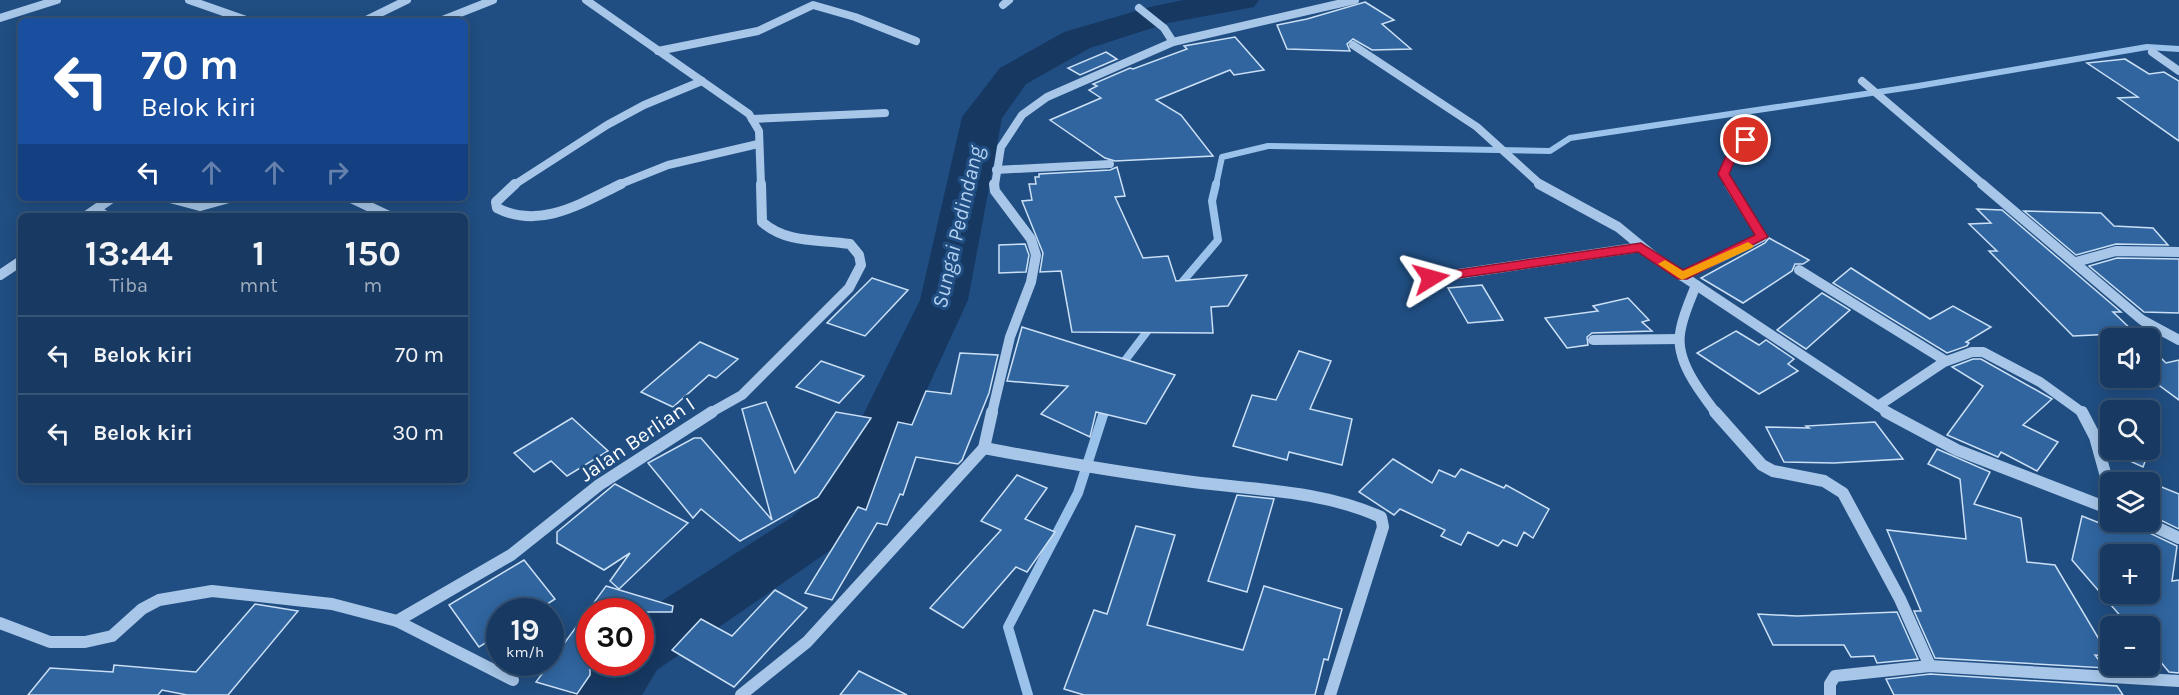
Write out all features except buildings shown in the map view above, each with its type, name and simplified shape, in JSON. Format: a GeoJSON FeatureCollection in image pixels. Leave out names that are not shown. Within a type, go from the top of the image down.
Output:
{"type":"FeatureCollection","features":[{"type":"Feature","properties":{"kind":"street"},"geometry":{"type":"LineString","coordinates":[[0,18],[57,0]]}},
{"type":"Feature","properties":{"kind":"street"},"geometry":{"type":"LineString","coordinates":[[189,0],[240,18]]}},
{"type":"Feature","properties":{"kind":"street"},"geometry":{"type":"LineString","coordinates":[[370,18],[407,0]]}},
{"type":"Feature","properties":{"kind":"street"},"geometry":{"type":"LineString","coordinates":[[448,18],[493,0]]}},
{"type":"Feature","properties":{"kind":"street"},"geometry":{"type":"LineString","coordinates":[[586,0],[739,106],[752,118],[794,119],[885,113]]}},
{"type":"Feature","properties":{"kind":"street"},"geometry":{"type":"LineString","coordinates":[[741,695],[807,642],[984,448],[1010,337],[1031,282],[1036,255],[1031,239],[995,191],[996,170],[1007,134],[1031,107],[1079,81],[1173,42],[1320,10],[1355,0]]}},
{"type":"Feature","properties":{"kind":"street"},"geometry":{"type":"LineString","coordinates":[[658,51],[758,31],[813,5],[855,17],[916,41]]}},
{"type":"Feature","properties":{"kind":"street"},"geometry":{"type":"LineString","coordinates":[[1139,8],[1164,28],[1173,42]]}},
{"type":"Feature","properties":{"kind":"street"},"geometry":{"type":"LineString","coordinates":[[1353,45],[1467,120],[1540,185],[1578,203],[1618,227],[1641,247],[1682,276],[1878,406],[1957,450],[2100,505]]}},
{"type":"Feature","properties":{"kind":"street"},"geometry":{"type":"LineString","coordinates":[[2152,52],[2179,71]]}},
{"type":"Feature","properties":{"kind":"street"},"geometry":{"type":"LineString","coordinates":[[702,81],[644,105],[607,125],[517,182],[496,202],[497,208],[517,218],[552,213],[657,168],[758,144]]}},
{"type":"Feature","properties":{"kind":"street"},"geometry":{"type":"LineString","coordinates":[[1862,81],[2142,320],[2179,340]]}},
{"type":"Feature","properties":{"kind":"street","name":"Jalan Berlian I"},"geometry":{"type":"LineString","coordinates":[[397,621],[511,555],[600,485],[682,429],[742,395],[857,278],[861,268],[861,257],[850,244],[789,238],[770,231],[762,222],[759,132],[752,118]]}},
{"type":"Feature","properties":{"kind":"street"},"geometry":{"type":"LineString","coordinates":[[1682,276],[1762,237],[1724,174],[1733,151],[1746,140]]}},
{"type":"Feature","properties":{"kind":"street"},"geometry":{"type":"LineString","coordinates":[[996,170],[1110,164]]}},
{"type":"Feature","properties":{"kind":"street"},"geometry":{"type":"LineString","coordinates":[[91,213],[108,201]]}},
{"type":"Feature","properties":{"kind":"street"},"geometry":{"type":"LineString","coordinates":[[177,201],[194,208],[216,205],[223,201]]}},
{"type":"Feature","properties":{"kind":"street"},"geometry":{"type":"LineString","coordinates":[[357,201],[383,213]]}},
{"type":"Feature","properties":{"kind":"street"},"geometry":{"type":"LineString","coordinates":[[96,210],[101,213]]}},
{"type":"Feature","properties":{"kind":"street"},"geometry":{"type":"LineString","coordinates":[[1431,278],[1641,247]]}},
{"type":"Feature","properties":{"kind":"street"},"geometry":{"type":"LineString","coordinates":[[2076,262],[2116,251],[2179,252]]}},
{"type":"Feature","properties":{"kind":"street"},"geometry":{"type":"LineString","coordinates":[[0,275],[18,263]]}},
{"type":"Feature","properties":{"kind":"street"},"geometry":{"type":"LineString","coordinates":[[1799,270],[1946,361]]}},
{"type":"Feature","properties":{"kind":"street"},"geometry":{"type":"LineString","coordinates":[[1696,285],[1679,339],[1686,367],[1708,402],[1753,458],[1773,471],[1813,478],[1834,486],[1843,493],[1900,599],[1930,666]]}},
{"type":"Feature","properties":{"kind":"street"},"geometry":{"type":"LineString","coordinates":[[1593,340],[1679,339]]}},
{"type":"Feature","properties":{"kind":"street"},"geometry":{"type":"LineString","coordinates":[[1878,406],[1946,361],[1971,351],[1983,352],[2076,405],[2088,418],[2104,472]]}},
{"type":"Feature","properties":{"kind":"street"},"geometry":{"type":"LineString","coordinates":[[984,448],[1114,471],[1282,490],[1362,507],[1381,517],[1383,527],[1330,695]]}},
{"type":"Feature","properties":{"kind":"street"},"geometry":{"type":"LineString","coordinates":[[2160,529],[2179,538]]}},
{"type":"Feature","properties":{"kind":"street"},"geometry":{"type":"LineString","coordinates":[[0,623],[50,642],[85,642],[112,636],[142,609],[159,600],[212,591],[332,604],[397,621],[513,680]]}},
{"type":"Feature","properties":{"kind":"street"},"geometry":{"type":"LineString","coordinates":[[1830,695],[1830,684],[1835,676],[1930,666],[2179,681]]}},
{"type":"Feature","properties":{"kind":"waterway","name":"Sungai Pedindang"},"geometry":{"type":"LineString","coordinates":[[654,640],[812,533],[851,496],[944,300],[982,117],[1013,76],[1077,40],[1162,14],[1242,0]]}},
{"type":"Feature","properties":{"kind":"waterway"},"geometry":{"type":"LineString","coordinates":[[1216,185],[1222,157],[1268,146],[1550,151],[1570,138],[1918,86],[2147,47],[2179,49]]}},
{"type":"Feature","properties":{"kind":"waterway"},"geometry":{"type":"LineString","coordinates":[[1178,287],[1218,240],[1212,201],[1216,184]]}},
{"type":"Feature","properties":{"kind":"waterway"},"geometry":{"type":"LineString","coordinates":[[1120,367],[1152,325]]}},
{"type":"Feature","properties":{"kind":"waterway"},"geometry":{"type":"LineString","coordinates":[[1103,413],[1106,404]]}},
{"type":"Feature","properties":{"kind":"waterway"},"geometry":{"type":"LineString","coordinates":[[1028,695],[1008,627],[1078,493],[1104,412]]}},
{"type":"Feature","properties":{"kind":"waterway","name":"Sungai Pedindang"},"geometry":{"type":"LineString","coordinates":[[603,695],[618,676]]}},
{"type":"Feature","properties":{"kind":"slow traffic"},"geometry":{"type":"LineString","coordinates":[[1665,264],[1682,276],[1748,246]]}},
{"type":"Feature","properties":{"kind":"route"},"geometry":{"type":"LineString","coordinates":[[1431,278],[1641,247],[1682,276],[1754,243],[1762,237],[1761,231],[1724,174],[1733,151],[1746,140]]}}]}
